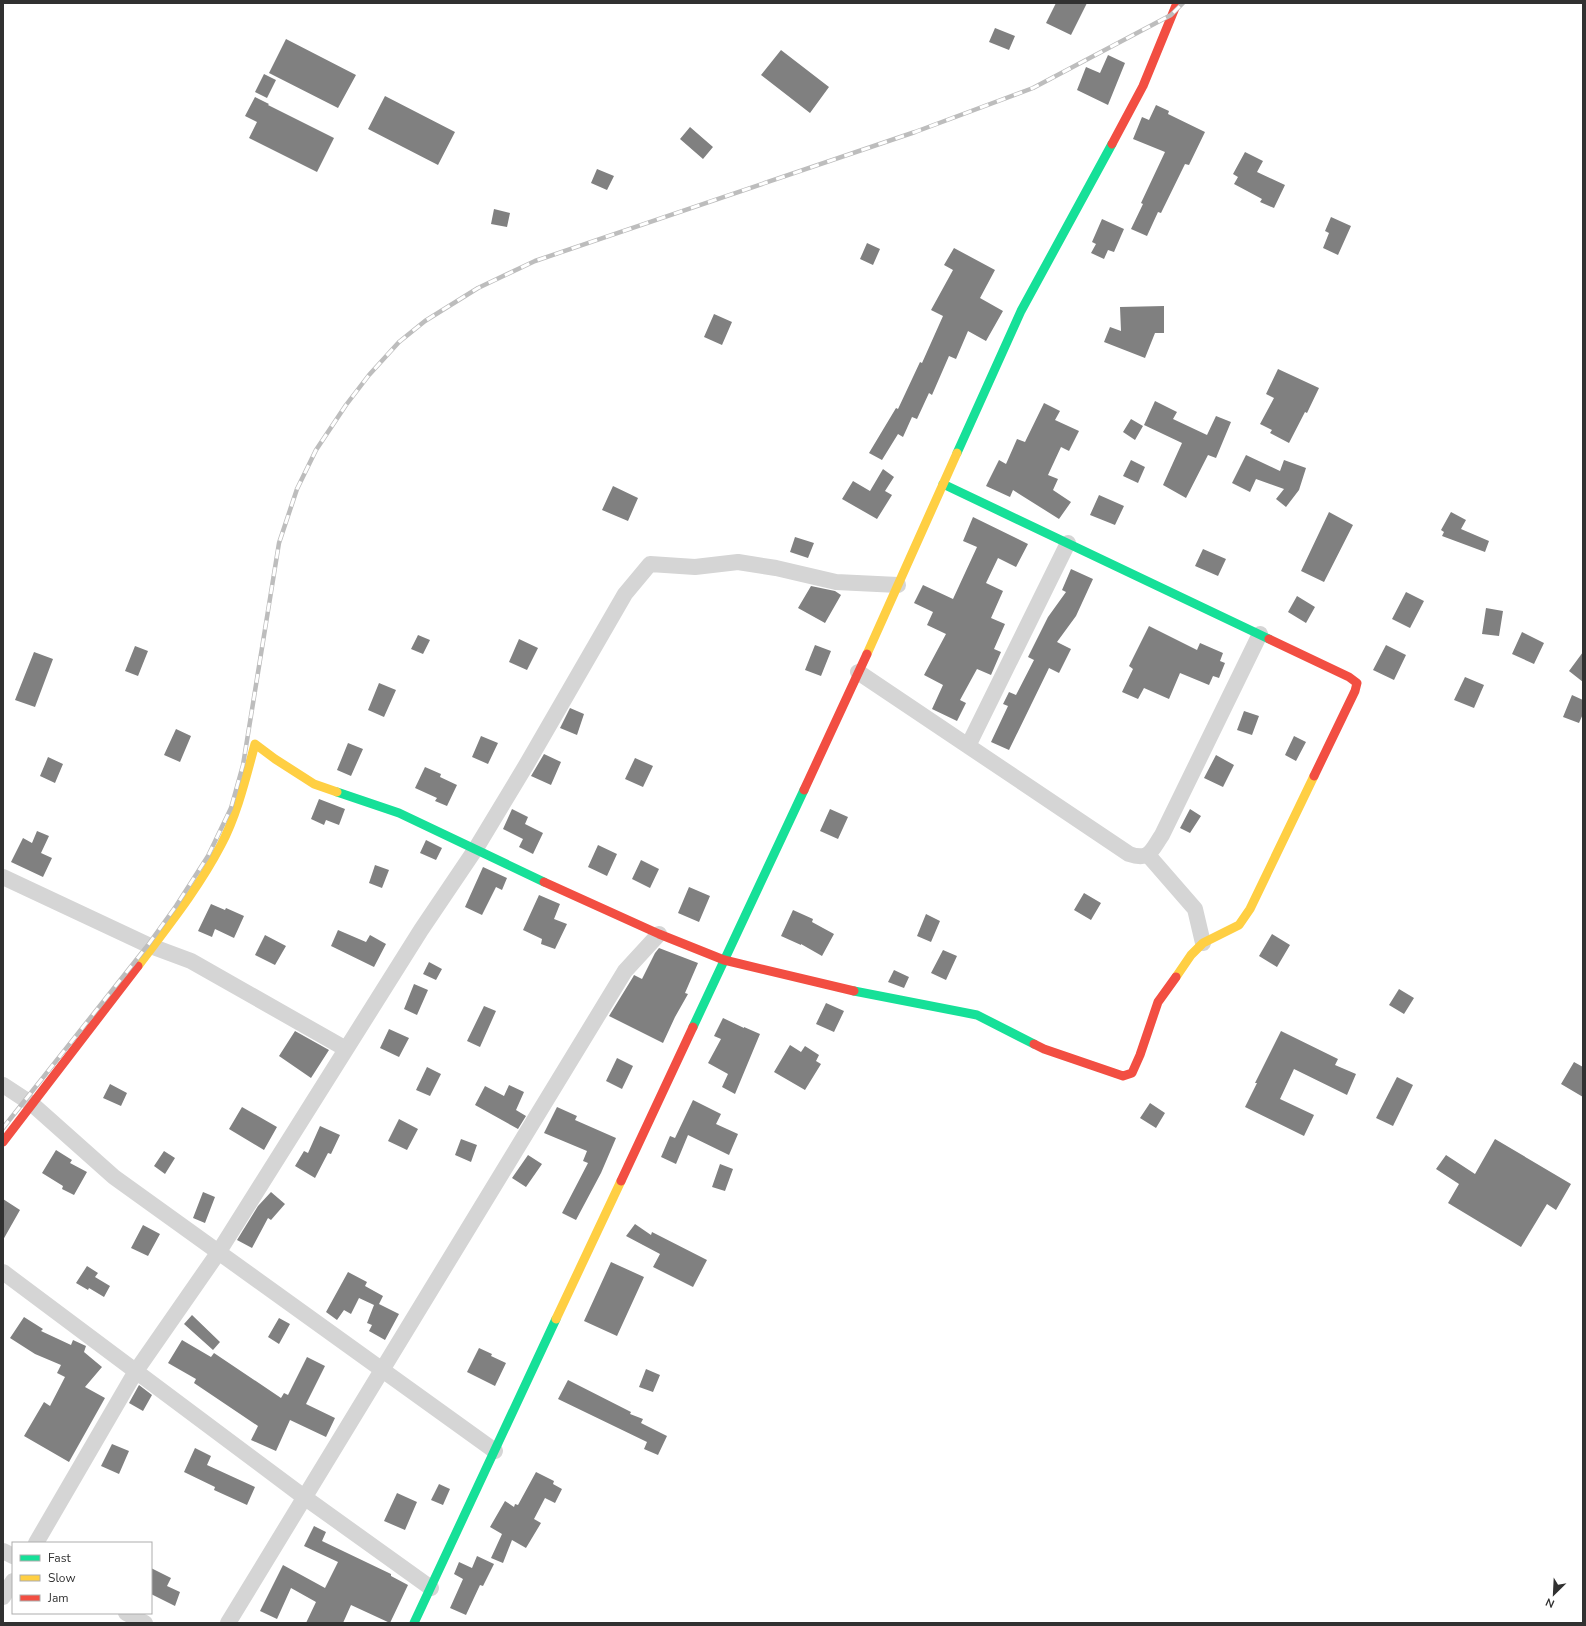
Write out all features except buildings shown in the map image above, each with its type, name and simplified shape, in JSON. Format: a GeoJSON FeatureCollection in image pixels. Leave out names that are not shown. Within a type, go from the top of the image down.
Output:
{"type":"FeatureCollection","features":[{"type":"Feature","properties":{"kind":"street"},"geometry":{"type":"LineString","coordinates":[[414,1623],[858,672],[1021,311],[1143,86],[1177,3]]}},
{"type":"Feature","properties":{"kind":"street"},"geometry":{"type":"LineString","coordinates":[[3,1142],[195,891],[222,844],[244,790],[255,744],[314,784],[399,813],[475,850],[659,934],[724,960],[860,992],[977,1015],[1044,1049],[1123,1076],[1132,1073],[1140,1055],[1158,1002],[1191,955],[1202,943],[1239,925],[1250,909],[1357,683],[1349,677],[1260,634],[944,484]]}},
{"type":"Feature","properties":{"kind":"street"},"geometry":{"type":"LineString","coordinates":[[968,746],[1068,543]]}},
{"type":"Feature","properties":{"kind":"street"},"geometry":{"type":"LineString","coordinates":[[37,1542],[136,1371],[218,1252],[421,930],[475,850],[528,762],[624,594],[650,564],[695,567],[738,562],[776,568],[836,582],[898,585]]}},
{"type":"Feature","properties":{"kind":"street"},"geometry":{"type":"LineString","coordinates":[[858,672],[1129,854],[1140,857],[1148,855],[1162,835],[1260,634]]}},
{"type":"Feature","properties":{"kind":"street"},"geometry":{"type":"LineString","coordinates":[[1148,855],[1195,909],[1202,943]]}},
{"type":"Feature","properties":{"kind":"street"},"geometry":{"type":"LineString","coordinates":[[3,877],[152,947],[191,961],[346,1049]]}},
{"type":"Feature","properties":{"kind":"street"},"geometry":{"type":"LineString","coordinates":[[228,1623],[625,971],[659,934]]}},
{"type":"Feature","properties":{"kind":"street"},"geometry":{"type":"LineString","coordinates":[[3,1085],[32,1104],[114,1177],[495,1451]]}},
{"type":"Feature","properties":{"kind":"street"},"geometry":{"type":"LineString","coordinates":[[3,1272],[304,1497],[431,1588]]}},
{"type":"Feature","properties":{"kind":"street"},"geometry":{"type":"LineString","coordinates":[[3,1551],[12,1556]]}},
{"type":"Feature","properties":{"kind":"street"},"geometry":{"type":"LineString","coordinates":[[3,1597],[12,1583]]}},
{"type":"Feature","properties":{"kind":"street"},"geometry":{"type":"LineString","coordinates":[[128,1614],[145,1623]]}},
{"type":"Feature","properties":{"kind":"railway"},"geometry":{"type":"LineString","coordinates":[[3,1128],[148,945],[176,906],[208,856],[231,808],[243,765],[279,543],[297,489],[316,450],[346,405],[369,375],[399,342],[425,321],[478,288],[535,261],[915,132],[1033,88],[1171,15],[1183,3]]}},
{"type":"Feature","properties":{"kind":"traffic: fast"},"geometry":{"type":"LineString","coordinates":[[957,453],[1021,311],[1112,144]]}},
{"type":"Feature","properties":{"kind":"traffic: fast"},"geometry":{"type":"LineString","coordinates":[[943,484],[1269,639]]}},
{"type":"Feature","properties":{"kind":"traffic: fast"},"geometry":{"type":"LineString","coordinates":[[693,1027],[804,790]]}},
{"type":"Feature","properties":{"kind":"traffic: fast"},"geometry":{"type":"LineString","coordinates":[[337,792],[399,813],[544,882]]}},
{"type":"Feature","properties":{"kind":"traffic: fast"},"geometry":{"type":"LineString","coordinates":[[854,991],[977,1015],[1034,1044]]}},
{"type":"Feature","properties":{"kind":"traffic: fast"},"geometry":{"type":"LineString","coordinates":[[414,1623],[556,1319]]}},
{"type":"Feature","properties":{"kind":"traffic: slow"},"geometry":{"type":"LineString","coordinates":[[867,654],[957,453]]}},
{"type":"Feature","properties":{"kind":"traffic: slow"},"geometry":{"type":"LineString","coordinates":[[138,966],[193,892],[221,845],[232,821],[245,783],[255,744],[314,784],[337,792]]}},
{"type":"Feature","properties":{"kind":"traffic: slow"},"geometry":{"type":"LineString","coordinates":[[1176,977],[1191,955],[1203,943],[1239,925],[1250,909],[1314,776]]}},
{"type":"Feature","properties":{"kind":"traffic: slow"},"geometry":{"type":"LineString","coordinates":[[556,1319],[621,1181]]}},
{"type":"Feature","properties":{"kind":"traffic: jam"},"geometry":{"type":"LineString","coordinates":[[1112,144],[1143,86],[1177,3]]}},
{"type":"Feature","properties":{"kind":"traffic: jam"},"geometry":{"type":"LineString","coordinates":[[1269,639],[1349,677],[1357,683],[1355,691],[1314,776]]}},
{"type":"Feature","properties":{"kind":"traffic: jam"},"geometry":{"type":"LineString","coordinates":[[804,790],[867,654]]}},
{"type":"Feature","properties":{"kind":"traffic: jam"},"geometry":{"type":"LineString","coordinates":[[544,882],[659,934],[724,960],[854,991]]}},
{"type":"Feature","properties":{"kind":"traffic: jam"},"geometry":{"type":"LineString","coordinates":[[3,1142],[138,966]]}},
{"type":"Feature","properties":{"kind":"traffic: jam"},"geometry":{"type":"LineString","coordinates":[[1034,1044],[1044,1049],[1123,1076],[1132,1073],[1140,1055],[1158,1002],[1176,977]]}},
{"type":"Feature","properties":{"kind":"traffic: jam"},"geometry":{"type":"LineString","coordinates":[[621,1181],[693,1027]]}}]}
